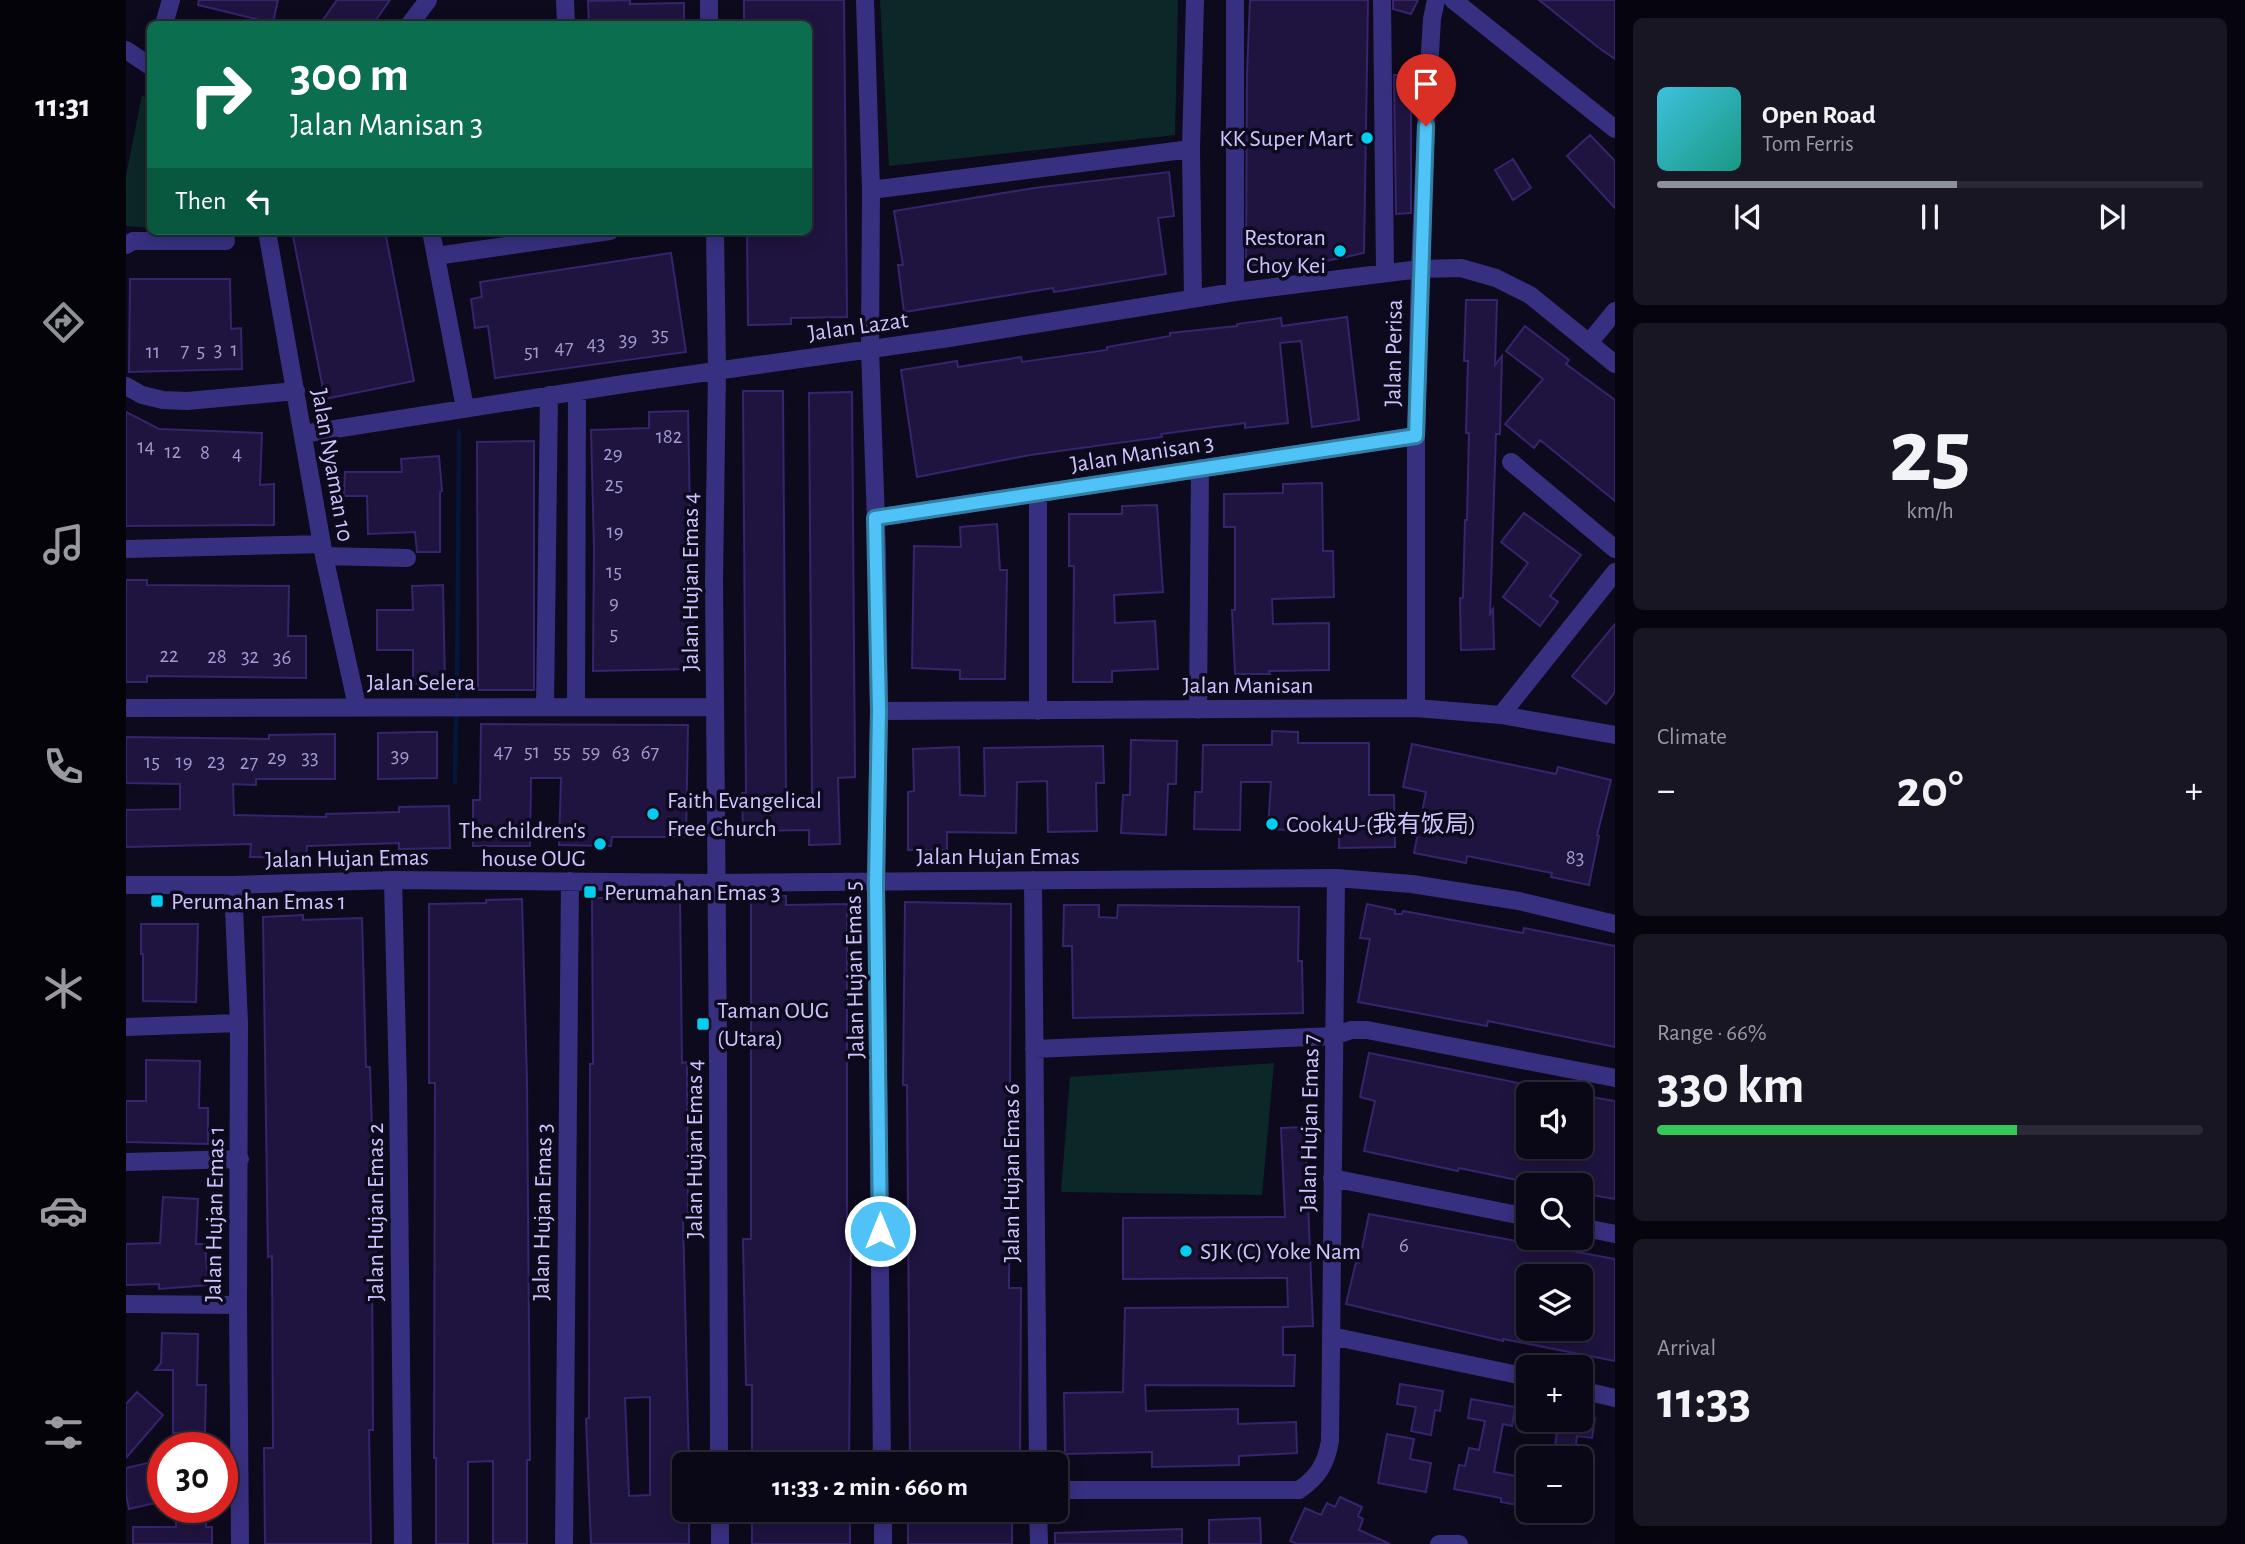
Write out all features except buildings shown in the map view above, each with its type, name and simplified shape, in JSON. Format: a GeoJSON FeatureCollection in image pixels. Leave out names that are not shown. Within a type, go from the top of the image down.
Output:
{"type":"FeatureCollection","features":[{"type":"Feature","properties":{"kind":"street"},"geometry":{"type":"LineString","coordinates":[[165,21],[171,0]]}},
{"type":"Feature","properties":{"kind":"street"},"geometry":{"type":"LineString","coordinates":[[412,21],[428,0]]}},
{"type":"Feature","properties":{"kind":"street"},"geometry":{"type":"LineString","coordinates":[[565,0],[566,21]]}},
{"type":"Feature","properties":{"kind":"street"},"geometry":{"type":"LineString","coordinates":[[709,0],[709,21]]}},
{"type":"Feature","properties":{"kind":"street","name":"Jalan Hujan Emas 5"},"geometry":{"type":"LineString","coordinates":[[865,0],[871,190],[870,349],[879,711],[876,882],[882,1452]]}},
{"type":"Feature","properties":{"kind":"street"},"geometry":{"type":"LineString","coordinates":[[1193,299],[1191,149],[1195,0]]}},
{"type":"Feature","properties":{"kind":"street"},"geometry":{"type":"LineString","coordinates":[[1235,0],[1235,292]]}},
{"type":"Feature","properties":{"kind":"street"},"geometry":{"type":"LineString","coordinates":[[1382,0],[1385,271]]}},
{"type":"Feature","properties":{"kind":"street","name":"Jalan Perisa"},"geometry":{"type":"LineString","coordinates":[[1416,708],[1416,436],[1420,269],[1427,102],[1432,19],[1436,0]]}},
{"type":"Feature","properties":{"kind":"street"},"geometry":{"type":"LineString","coordinates":[[1453,0],[1615,129]]}},
{"type":"Feature","properties":{"kind":"street"},"geometry":{"type":"LineString","coordinates":[[126,50],[147,64]]}},
{"type":"Feature","properties":{"kind":"street"},"geometry":{"type":"LineString","coordinates":[[871,190],[1191,149]]}},
{"type":"Feature","properties":{"kind":"street","name":"Jalan Nyaman 10"},"geometry":{"type":"LineString","coordinates":[[268,235],[323,550],[357,706]]}},
{"type":"Feature","properties":{"kind":"street"},"geometry":{"type":"LineString","coordinates":[[432,235],[465,408]]}},
{"type":"Feature","properties":{"kind":"street"},"geometry":{"type":"LineString","coordinates":[[436,256],[561,235]]}},
{"type":"Feature","properties":{"kind":"street","name":"Jalan Hujan Emas 4"},"geometry":{"type":"LineString","coordinates":[[715,235],[717,370],[713,538],[719,1073],[719,1452]]}},
{"type":"Feature","properties":{"kind":"street"},"geometry":{"type":"LineString","coordinates":[[126,245],[133,241],[226,241]]}},
{"type":"Feature","properties":{"kind":"street","name":"Jalan Lazat"},"geometry":{"type":"LineString","coordinates":[[303,433],[1235,292],[1385,271],[1420,269],[1461,268],[1496,278],[1530,295],[1615,364]]}},
{"type":"Feature","properties":{"kind":"street"},"geometry":{"type":"LineString","coordinates":[[1589,343],[1615,311]]}},
{"type":"Feature","properties":{"kind":"street"},"geometry":{"type":"LineString","coordinates":[[126,386],[142,395],[163,400],[187,401],[296,391]]}},
{"type":"Feature","properties":{"kind":"street"},"geometry":{"type":"LineString","coordinates":[[576,706],[577,391]]}},
{"type":"Feature","properties":{"kind":"street"},"geometry":{"type":"LineString","coordinates":[[545,706],[549,395]]}},
{"type":"Feature","properties":{"kind":"street","name":"Jalan Manisan 3"},"geometry":{"type":"LineString","coordinates":[[875,518],[1416,436]]}},
{"type":"Feature","properties":{"kind":"street"},"geometry":{"type":"LineString","coordinates":[[1511,462],[1615,549]]}},
{"type":"Feature","properties":{"kind":"street"},"geometry":{"type":"LineString","coordinates":[[1198,710],[1200,468]]}},
{"type":"Feature","properties":{"kind":"street"},"geometry":{"type":"LineString","coordinates":[[1038,493],[1038,711]]}},
{"type":"Feature","properties":{"kind":"street"},"geometry":{"type":"LineString","coordinates":[[126,549],[323,550],[407,558]]}},
{"type":"Feature","properties":{"kind":"street"},"geometry":{"type":"LineString","coordinates":[[1502,715],[1615,572]]}},
{"type":"Feature","properties":{"kind":"street","name":"Jalan Selera"},"geometry":{"type":"LineString","coordinates":[[126,708],[715,706]]}},
{"type":"Feature","properties":{"kind":"street","name":"Jalan Manisan"},"geometry":{"type":"LineString","coordinates":[[879,711],[1416,708],[1502,715],[1615,735]]}},
{"type":"Feature","properties":{"kind":"street","name":"Jalan Hujan Emas"},"geometry":{"type":"LineString","coordinates":[[126,885],[393,880],[715,883],[1336,878],[1412,884],[1519,901],[1615,924]]}},
{"type":"Feature","properties":{"kind":"street","name":"Jalan Hujan Emas 7"},"geometry":{"type":"LineString","coordinates":[[1068,1490],[1299,1490],[1314,1479],[1328,1456],[1336,878]]}},
{"type":"Feature","properties":{"kind":"street","name":"Jalan Hujan Emas 2"},"geometry":{"type":"LineString","coordinates":[[393,880],[404,1544]]}},
{"type":"Feature","properties":{"kind":"street","name":"Jalan Hujan Emas 6"},"geometry":{"type":"LineString","coordinates":[[1033,880],[1038,1452]]}},
{"type":"Feature","properties":{"kind":"street","name":"Jalan Hujan Emas 3"},"geometry":{"type":"LineString","coordinates":[[564,1544],[570,881]]}},
{"type":"Feature","properties":{"kind":"street","name":"Jalan Hujan Emas 1"},"geometry":{"type":"LineString","coordinates":[[233,885],[239,1023],[240,1544]]}},
{"type":"Feature","properties":{"kind":"street"},"geometry":{"type":"LineString","coordinates":[[126,1027],[239,1023]]}},
{"type":"Feature","properties":{"kind":"street"},"geometry":{"type":"LineString","coordinates":[[1034,1049],[1334,1036],[1351,1030],[1367,1030],[1615,1078]]}},
{"type":"Feature","properties":{"kind":"street"},"geometry":{"type":"LineString","coordinates":[[126,1162],[240,1159]]}},
{"type":"Feature","properties":{"kind":"street"},"geometry":{"type":"LineString","coordinates":[[1332,1178],[1516,1215]]}},
{"type":"Feature","properties":{"kind":"street"},"geometry":{"type":"LineString","coordinates":[[1593,1230],[1615,1234]]}},
{"type":"Feature","properties":{"kind":"street"},"geometry":{"type":"LineString","coordinates":[[126,1304],[238,1305]]}},
{"type":"Feature","properties":{"kind":"street"},"geometry":{"type":"LineString","coordinates":[[1331,1336],[1516,1375]]}},
{"type":"Feature","properties":{"kind":"street"},"geometry":{"type":"LineString","coordinates":[[1593,1393],[1615,1398]]}},
{"type":"Feature","properties":{"kind":"street"},"geometry":{"type":"LineString","coordinates":[[720,1522],[720,1544]]}},
{"type":"Feature","properties":{"kind":"street"},"geometry":{"type":"LineString","coordinates":[[883,1522],[883,1544]]}},
{"type":"Feature","properties":{"kind":"street"},"geometry":{"type":"LineString","coordinates":[[1038,1522],[1039,1544]]}},
{"type":"Feature","properties":{"kind":"street"},"geometry":{"type":"LineString","coordinates":[[1439,1544],[1459,1544]]}},
{"type":"Feature","properties":{"kind":"green space"},"geometry":{"type":"Polygon","coordinates":[[[880,0],[1178,0],[1175,135],[889,166],[880,0]]]}},
{"type":"Feature","properties":{"kind":"green space"},"geometry":{"type":"Polygon","coordinates":[[[142,95],[147,99],[147,228],[126,226],[126,176],[142,95]]]}},
{"type":"Feature","properties":{"kind":"green space"},"geometry":{"type":"Polygon","coordinates":[[[1274,1063],[1262,1195],[1061,1192],[1070,1077],[1274,1063]]]}},
{"type":"Feature","properties":{"kind":"waterway"},"geometry":{"type":"LineString","coordinates":[[457,696],[459,431]]}},
{"type":"Feature","properties":{"kind":"waterway"},"geometry":{"type":"LineString","coordinates":[[455,782],[456,718]]}},
{"type":"Feature","properties":{"kind":"place","name":"KK Super Mart"},"geometry":{"type":"Point","coordinates":[1367,138]}},
{"type":"Feature","properties":{"kind":"place","name":"Restoran Choy Kei"},"geometry":{"type":"Point","coordinates":[1340,251]}},
{"type":"Feature","properties":{"kind":"place","name":"Faith Evangelical Free Church"},"geometry":{"type":"Point","coordinates":[653,814]}},
{"type":"Feature","properties":{"kind":"place","name":"Cook4U-(我有饭局)"},"geometry":{"type":"Point","coordinates":[1272,824]}},
{"type":"Feature","properties":{"kind":"place","name":"The children's house OUG"},"geometry":{"type":"Point","coordinates":[600,844]}},
{"type":"Feature","properties":{"kind":"place","name":"Perumahan Emas 3"},"geometry":{"type":"Point","coordinates":[590,892]}},
{"type":"Feature","properties":{"kind":"place","name":"Perumahan Emas 1"},"geometry":{"type":"Point","coordinates":[157,901]}},
{"type":"Feature","properties":{"kind":"place","name":"Taman OUG (Utara)"},"geometry":{"type":"Point","coordinates":[703,1024]}},
{"type":"Feature","properties":{"kind":"place","name":"SJK (C) Yoke Nam"},"geometry":{"type":"Point","coordinates":[1186,1251]}},
{"type":"Feature","properties":{"kind":"route"},"geometry":{"type":"LineString","coordinates":[[880,1231],[876,882],[879,711],[875,518],[1416,436],[1426,126]]}}]}
